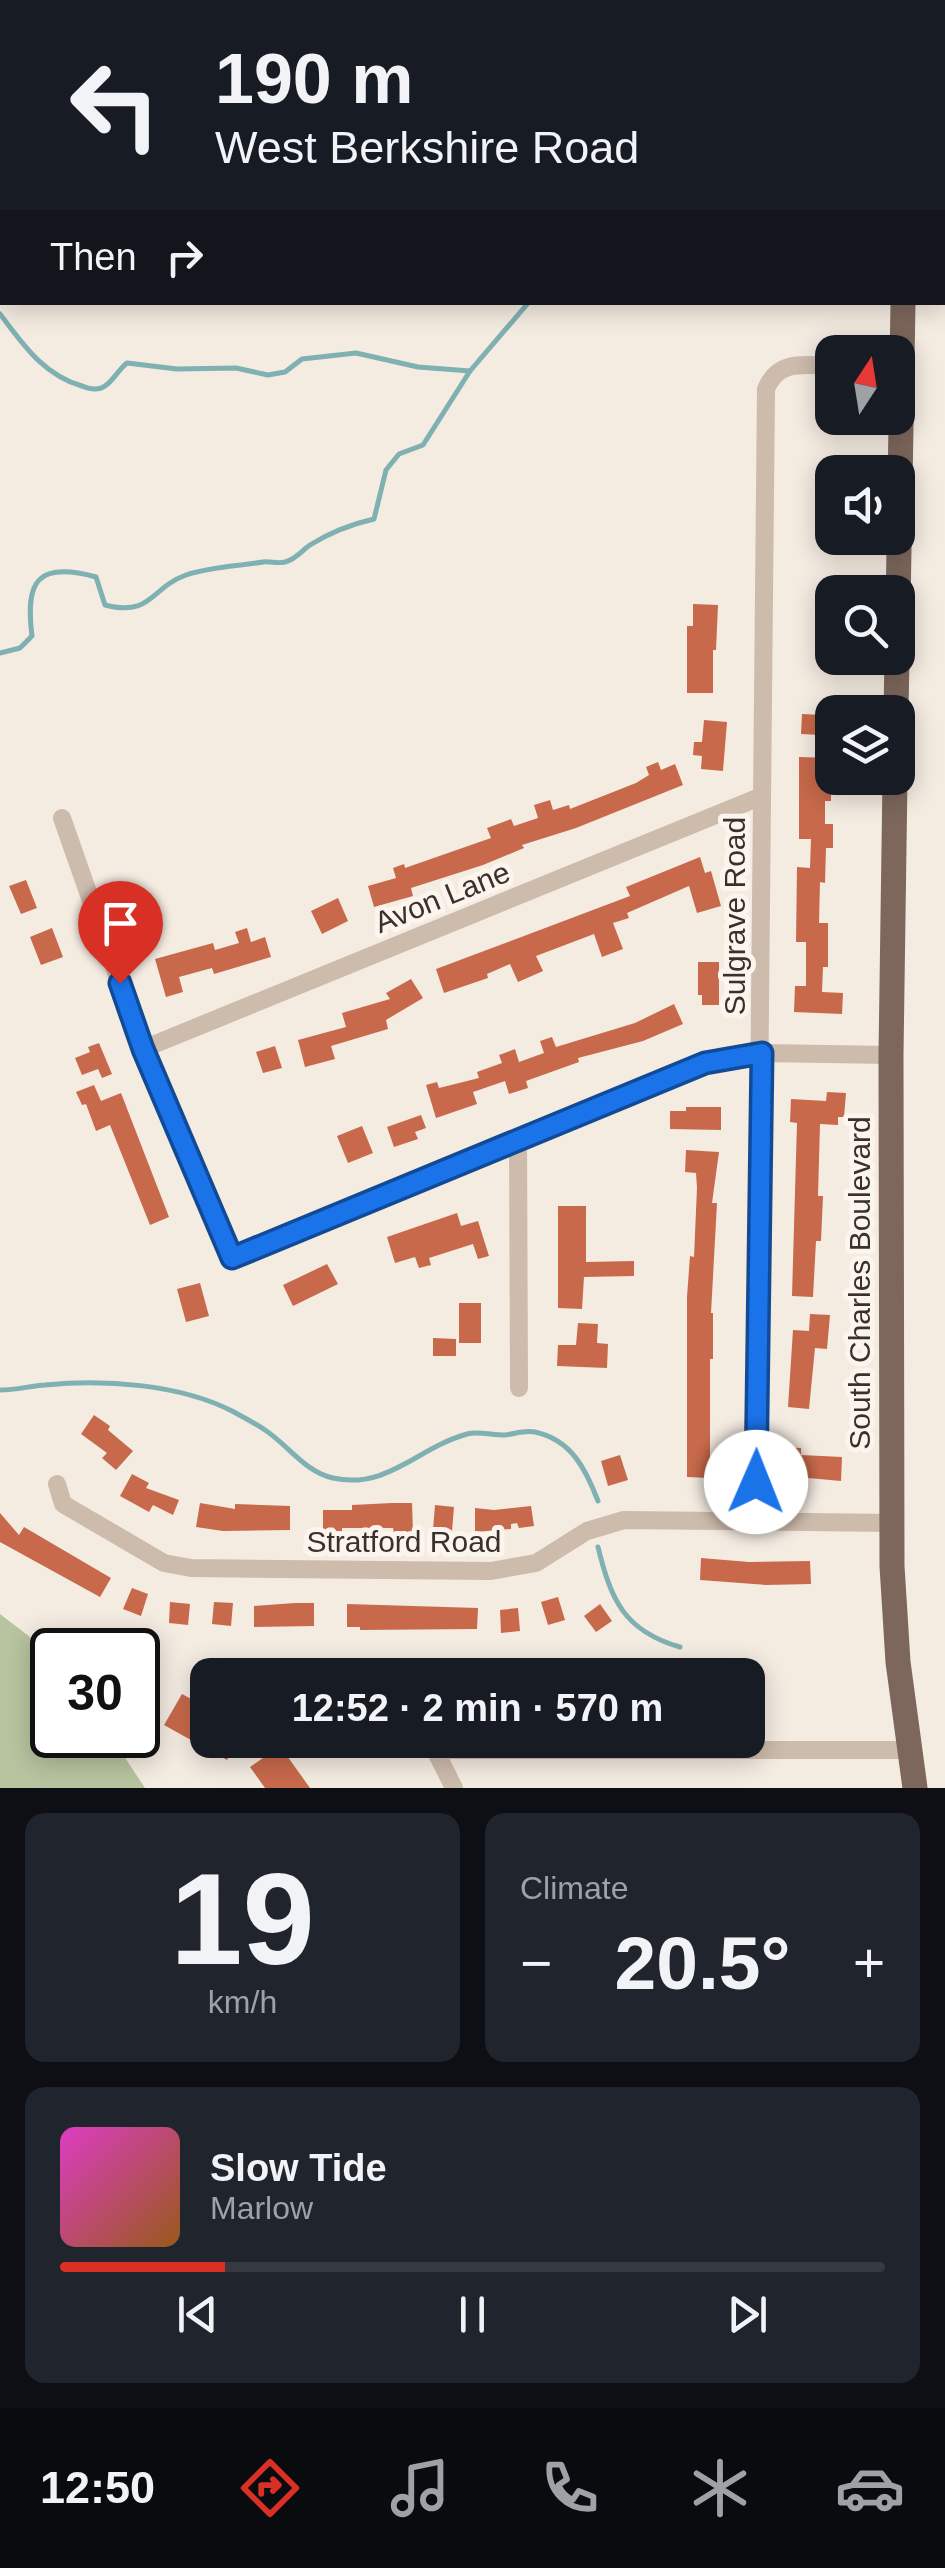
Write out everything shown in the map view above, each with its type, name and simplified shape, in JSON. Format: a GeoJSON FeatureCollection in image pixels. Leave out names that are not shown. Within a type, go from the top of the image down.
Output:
{"type":"FeatureCollection","features":[{"type":"Feature","properties":{"kind":"main road"},"geometry":{"type":"LineString","coordinates":[[901,335],[903,305]]}},
{"type":"Feature","properties":{"kind":"main road"},"geometry":{"type":"LineString","coordinates":[[898,575],[899,435]]}},
{"type":"Feature","properties":{"kind":"main road","name":"South Charles Boulevard"},"geometry":{"type":"LineString","coordinates":[[895,795],[892,1523],[895,1627],[915,1788]]}},
{"type":"Feature","properties":{"kind":"street","name":"Sulgrave Road"},"geometry":{"type":"LineString","coordinates":[[755,1521],[766,389],[777,371],[789,365],[815,366]]}},
{"type":"Feature","properties":{"kind":"street","name":"Avon Lane"},"geometry":{"type":"LineString","coordinates":[[143,1049],[762,796]]}},
{"type":"Feature","properties":{"kind":"street"},"geometry":{"type":"LineString","coordinates":[[62,818],[143,1049],[232,1258],[705,1063],[762,1053],[892,1055]]}},
{"type":"Feature","properties":{"kind":"street"},"geometry":{"type":"LineString","coordinates":[[518,1139],[519,1388]]}},
{"type":"Feature","properties":{"kind":"street","name":"Stratford Road"},"geometry":{"type":"LineString","coordinates":[[57,1484],[63,1504],[164,1563],[191,1568],[503,1570],[536,1563],[587,1530],[624,1520],[892,1523]]}},
{"type":"Feature","properties":{"kind":"street"},"geometry":{"type":"LineString","coordinates":[[454,1788],[435,1750],[910,1750]]}},
{"type":"Feature","properties":{"kind":"green space"},"geometry":{"type":"Polygon","coordinates":[[[0,1614],[30,1637],[30,1758],[125,1758],[145,1788],[0,1788],[0,1614]]]}},
{"type":"Feature","properties":{"kind":"building"},"geometry":{"type":"Polygon","coordinates":[[[693,604],[718,605],[713,693],[687,693],[687,626],[693,626],[693,604]]]}},
{"type":"Feature","properties":{"kind":"building"},"geometry":{"type":"Polygon","coordinates":[[[802,714],[815,715],[815,735],[801,734],[802,714]]]}},
{"type":"Feature","properties":{"kind":"building"},"geometry":{"type":"Polygon","coordinates":[[[704,720],[727,722],[723,771],[701,769],[702,756],[693,755],[694,742],[702,742],[704,720]]]}},
{"type":"Feature","properties":{"kind":"building"},"geometry":{"type":"Polygon","coordinates":[[[799,757],[815,758],[815,795],[831,795],[831,801],[825,801],[825,824],[833,824],[833,848],[826,848],[825,883],[820,882],[819,923],[828,923],[828,967],[823,967],[822,992],[843,993],[842,1014],[794,1012],[795,986],[806,986],[806,942],[796,942],[797,867],[810,868],[811,839],[799,839],[799,757]]]}},
{"type":"Feature","properties":{"kind":"building"},"geometry":{"type":"Polygon","coordinates":[[[658,762],[661,770],[675,764],[683,785],[522,845],[524,848],[483,865],[411,888],[413,896],[374,907],[368,886],[396,878],[393,868],[404,864],[405,868],[491,838],[487,828],[511,819],[514,826],[538,818],[534,805],[550,800],[553,810],[569,805],[570,809],[636,783],[649,775],[646,767],[658,762]]]}},
{"type":"Feature","properties":{"kind":"building"},"geometry":{"type":"Polygon","coordinates":[[[700,857],[705,873],[711,871],[721,906],[697,913],[689,886],[613,923],[623,949],[602,957],[594,934],[536,956],[543,971],[518,982],[510,964],[487,974],[488,978],[444,993],[436,969],[630,896],[626,887],[700,857]]]}},
{"type":"Feature","properties":{"kind":"building"},"geometry":{"type":"Polygon","coordinates":[[[26,880],[37,908],[21,914],[9,886],[26,880]]]}},
{"type":"Feature","properties":{"kind":"building"},"geometry":{"type":"Polygon","coordinates":[[[338,898],[348,921],[322,934],[311,911],[338,898]]]}},
{"type":"Feature","properties":{"kind":"building"},"geometry":{"type":"Polygon","coordinates":[[[52,928],[63,957],[41,965],[30,937],[52,928]]]}},
{"type":"Feature","properties":{"kind":"building"},"geometry":{"type":"Polygon","coordinates":[[[247,928],[251,942],[265,937],[271,957],[214,974],[212,968],[179,977],[183,992],[166,997],[155,959],[213,943],[215,950],[239,943],[235,932],[247,928]]]}},
{"type":"Feature","properties":{"kind":"building"},"geometry":{"type":"Polygon","coordinates":[[[698,962],[719,962],[719,1005],[702,1005],[702,995],[698,995],[698,962]]]}},
{"type":"Feature","properties":{"kind":"building"},"geometry":{"type":"Polygon","coordinates":[[[411,979],[423,998],[386,1020],[388,1029],[331,1046],[335,1059],[305,1067],[298,1040],[346,1027],[342,1013],[390,999],[386,993],[411,979]]]}},
{"type":"Feature","properties":{"kind":"building"},"geometry":{"type":"Polygon","coordinates":[[[674,1004],[683,1024],[643,1041],[578,1058],[579,1062],[526,1081],[528,1088],[509,1094],[505,1081],[473,1092],[477,1104],[436,1118],[426,1085],[437,1082],[439,1088],[479,1078],[477,1072],[502,1063],[499,1055],[515,1049],[519,1062],[544,1053],[540,1041],[552,1037],[556,1047],[635,1023],[674,1004]]]}},
{"type":"Feature","properties":{"kind":"building"},"geometry":{"type":"Polygon","coordinates":[[[99,1043],[112,1074],[102,1078],[98,1069],[82,1075],[75,1058],[99,1043]]]}},
{"type":"Feature","properties":{"kind":"building"},"geometry":{"type":"Polygon","coordinates":[[[275,1046],[282,1068],[263,1073],[256,1052],[275,1046]]]}},
{"type":"Feature","properties":{"kind":"building"},"geometry":{"type":"Polygon","coordinates":[[[94,1085],[101,1101],[121,1093],[169,1217],[150,1225],[110,1125],[96,1131],[86,1104],[82,1105],[76,1092],[94,1085]]]}},
{"type":"Feature","properties":{"kind":"building"},"geometry":{"type":"Polygon","coordinates":[[[827,1092],[846,1093],[844,1117],[838,1117],[838,1125],[820,1124],[818,1196],[823,1196],[813,1297],[792,1296],[797,1123],[790,1122],[791,1099],[826,1101],[827,1092]]]}},
{"type":"Feature","properties":{"kind":"building"},"geometry":{"type":"Polygon","coordinates":[[[686,1107],[721,1107],[721,1130],[670,1129],[670,1111],[686,1111],[686,1107]]]}},
{"type":"Feature","properties":{"kind":"building"},"geometry":{"type":"Polygon","coordinates":[[[421,1115],[426,1128],[415,1132],[418,1139],[394,1147],[387,1127],[421,1115]]]}},
{"type":"Feature","properties":{"kind":"building"},"geometry":{"type":"Polygon","coordinates":[[[362,1126],[373,1153],[348,1163],[337,1136],[362,1126]]]}},
{"type":"Feature","properties":{"kind":"building"},"geometry":{"type":"Polygon","coordinates":[[[686,1150],[719,1152],[712,1203],[717,1203],[711,1313],[710,1478],[687,1477],[687,1297],[690,1256],[694,1257],[697,1188],[696,1173],[685,1172],[686,1150]]]}},
{"type":"Feature","properties":{"kind":"building"},"geometry":{"type":"Polygon","coordinates":[[[558,1206],[586,1206],[586,1262],[634,1261],[634,1276],[584,1277],[582,1309],[558,1308],[558,1206]]]}},
{"type":"Feature","properties":{"kind":"building"},"geometry":{"type":"Polygon","coordinates":[[[457,1213],[461,1226],[478,1221],[489,1256],[478,1259],[473,1244],[429,1258],[431,1265],[419,1268],[415,1257],[395,1263],[387,1237],[457,1213]]]}},
{"type":"Feature","properties":{"kind":"building"},"geometry":{"type":"Polygon","coordinates":[[[327,1264],[338,1284],[293,1306],[283,1285],[327,1264]]]}},
{"type":"Feature","properties":{"kind":"building"},"geometry":{"type":"Polygon","coordinates":[[[200,1283],[209,1316],[186,1322],[177,1289],[200,1283]]]}},
{"type":"Feature","properties":{"kind":"building"},"geometry":{"type":"Polygon","coordinates":[[[459,1303],[481,1303],[481,1343],[459,1343],[459,1303]]]}},
{"type":"Feature","properties":{"kind":"building"},"geometry":{"type":"Polygon","coordinates":[[[810,1314],[830,1315],[827,1349],[815,1348],[809,1409],[788,1407],[793,1330],[809,1331],[810,1314]]]}},
{"type":"Feature","properties":{"kind":"building"},"geometry":{"type":"Polygon","coordinates":[[[578,1323],[598,1324],[597,1343],[608,1344],[607,1368],[557,1366],[558,1345],[576,1345],[578,1323]]]}},
{"type":"Feature","properties":{"kind":"building"},"geometry":{"type":"Polygon","coordinates":[[[433,1338],[456,1339],[456,1356],[433,1356],[433,1338]]]}},
{"type":"Feature","properties":{"kind":"building"},"geometry":{"type":"Polygon","coordinates":[[[94,1415],[133,1451],[116,1470],[102,1458],[107,1453],[81,1434],[94,1415]]]}},
{"type":"Feature","properties":{"kind":"building"},"geometry":{"type":"Polygon","coordinates":[[[776,1447],[801,1448],[801,1455],[842,1457],[841,1481],[775,1475],[776,1447]]]}},
{"type":"Feature","properties":{"kind":"building"},"geometry":{"type":"Polygon","coordinates":[[[620,1455],[628,1480],[608,1486],[601,1461],[620,1455]]]}},
{"type":"Feature","properties":{"kind":"building"},"geometry":{"type":"Polygon","coordinates":[[[132,1474],[149,1483],[146,1488],[179,1500],[173,1515],[153,1505],[149,1512],[120,1496],[132,1474]]]}},
{"type":"Feature","properties":{"kind":"building"},"geometry":{"type":"Polygon","coordinates":[[[200,1503],[235,1509],[235,1504],[290,1506],[290,1530],[223,1531],[196,1527],[200,1503]]]}},
{"type":"Feature","properties":{"kind":"building"},"geometry":{"type":"Polygon","coordinates":[[[412,1503],[413,1532],[342,1528],[342,1532],[323,1532],[323,1510],[412,1503]]]}},
{"type":"Feature","properties":{"kind":"building"},"geometry":{"type":"Polygon","coordinates":[[[435,1505],[454,1507],[452,1531],[433,1530],[435,1505]]]}},
{"type":"Feature","properties":{"kind":"building"},"geometry":{"type":"Polygon","coordinates":[[[531,1506],[534,1526],[519,1528],[517,1523],[511,1524],[511,1529],[475,1532],[475,1508],[531,1506]]]}},
{"type":"Feature","properties":{"kind":"building"},"geometry":{"type":"Polygon","coordinates":[[[0,1513],[19,1535],[24,1527],[111,1578],[100,1597],[0,1542],[0,1513]]]}},
{"type":"Feature","properties":{"kind":"building"},"geometry":{"type":"Polygon","coordinates":[[[701,1558],[810,1561],[811,1584],[700,1580],[701,1558]]]}},
{"type":"Feature","properties":{"kind":"building"},"geometry":{"type":"Polygon","coordinates":[[[132,1588],[148,1594],[141,1616],[123,1609],[132,1588]]]}},
{"type":"Feature","properties":{"kind":"building"},"geometry":{"type":"Polygon","coordinates":[[[558,1597],[565,1620],[548,1625],[541,1602],[558,1597]]]}},
{"type":"Feature","properties":{"kind":"building"},"geometry":{"type":"Polygon","coordinates":[[[170,1602],[190,1604],[188,1625],[169,1623],[170,1602]]]}},
{"type":"Feature","properties":{"kind":"building"},"geometry":{"type":"Polygon","coordinates":[[[214,1602],[233,1603],[231,1626],[212,1624],[214,1602]]]}},
{"type":"Feature","properties":{"kind":"building"},"geometry":{"type":"Polygon","coordinates":[[[314,1603],[314,1626],[254,1627],[254,1606],[314,1603]]]}},
{"type":"Feature","properties":{"kind":"building"},"geometry":{"type":"Polygon","coordinates":[[[347,1604],[478,1608],[477,1629],[360,1630],[347,1627],[347,1604]]]}},
{"type":"Feature","properties":{"kind":"building"},"geometry":{"type":"Polygon","coordinates":[[[600,1604],[612,1621],[596,1632],[584,1616],[600,1604]]]}},
{"type":"Feature","properties":{"kind":"building"},"geometry":{"type":"Polygon","coordinates":[[[518,1608],[520,1631],[501,1633],[500,1610],[518,1608]]]}},
{"type":"Feature","properties":{"kind":"building"},"geometry":{"type":"Polygon","coordinates":[[[182,1694],[190,1698],[190,1739],[164,1725],[182,1694]]]}},
{"type":"Feature","properties":{"kind":"building"},"geometry":{"type":"Polygon","coordinates":[[[263,1758],[289,1758],[310,1788],[265,1788],[250,1767],[263,1758]]]}},
{"type":"Feature","properties":{"kind":"waterway"},"geometry":{"type":"LineString","coordinates":[[0,653],[20,648],[32,636],[34,589],[48,574],[96,577],[105,605],[132,607],[186,575],[285,562],[325,537],[374,519],[386,470],[399,454],[423,445],[470,371],[526,305]]}},
{"type":"Feature","properties":{"kind":"waterway"},"geometry":{"type":"LineString","coordinates":[[0,314],[45,366],[68,381],[94,389],[108,384],[127,363],[177,369],[236,368],[268,375],[285,372],[302,359],[356,353],[418,367],[470,371]]}},
{"type":"Feature","properties":{"kind":"waterway"},"geometry":{"type":"LineString","coordinates":[[0,1390],[91,1383],[165,1389],[189,1395],[257,1425],[323,1475],[352,1480],[386,1473],[467,1434],[535,1432],[568,1449],[583,1468],[598,1501]]}},
{"type":"Feature","properties":{"kind":"waterway"},"geometry":{"type":"LineString","coordinates":[[598,1547],[608,1583],[623,1611],[645,1632],[680,1647]]}},
{"type":"Feature","properties":{"kind":"route"},"geometry":{"type":"LineString","coordinates":[[120,983],[143,1049],[232,1258],[705,1063],[762,1053],[756,1482]]}}]}
